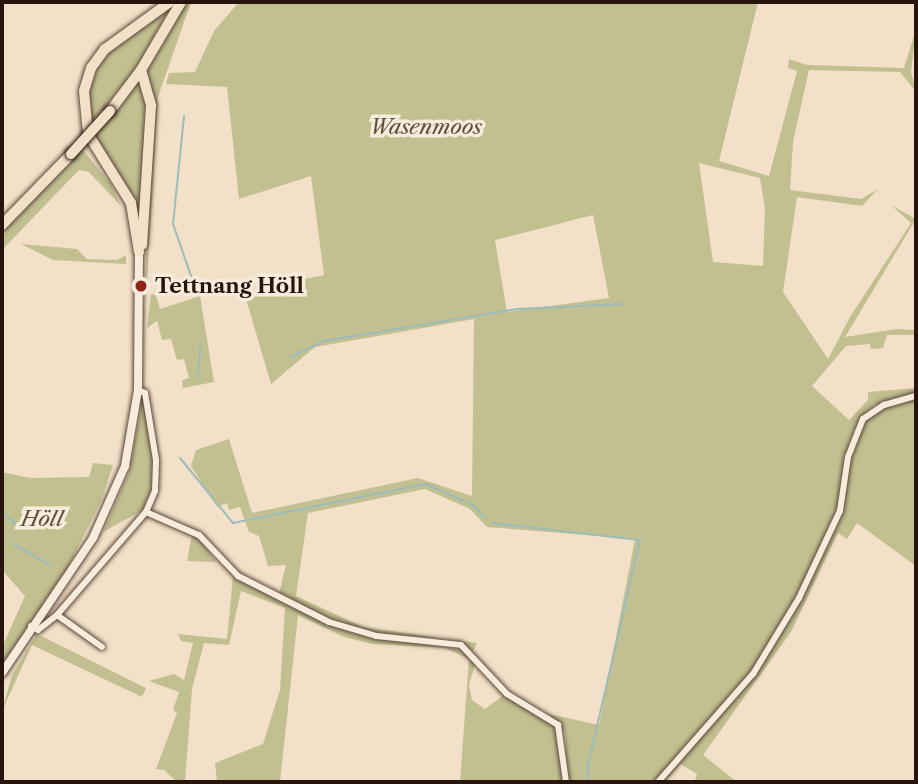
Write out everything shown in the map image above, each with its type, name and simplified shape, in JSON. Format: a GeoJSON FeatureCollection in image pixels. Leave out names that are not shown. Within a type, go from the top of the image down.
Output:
{"type":"FeatureCollection","features":[{"type":"Feature","properties":{"kind":"main road"},"geometry":{"type":"LineString","coordinates":[[2,673],[31,626],[93,538],[125,466],[138,390],[139,252],[131,203],[88,134],[84,91],[91,68],[105,49],[170,2]]}},
{"type":"Feature","properties":{"kind":"main road"},"geometry":{"type":"LineString","coordinates":[[2,225],[110,110],[141,70],[181,2]]}},
{"type":"Feature","properties":{"kind":"main road"},"geometry":{"type":"LineString","coordinates":[[139,252],[146,216],[150,106],[141,70]]}},
{"type":"Feature","properties":{"kind":"street"},"geometry":{"type":"LineString","coordinates":[[31,626],[43,627],[57,615],[146,512],[155,491],[156,460],[145,393],[138,390]]}},
{"type":"Feature","properties":{"kind":"street"},"geometry":{"type":"LineString","coordinates":[[658,782],[734,698],[787,619],[840,511],[848,457],[863,419],[884,405],[916,396]]}},
{"type":"Feature","properties":{"kind":"street"},"geometry":{"type":"LineString","coordinates":[[146,512],[193,532],[230,571],[354,631],[461,645],[507,694],[558,725],[566,782]]}},
{"type":"Feature","properties":{"kind":"street"},"geometry":{"type":"LineString","coordinates":[[57,615],[102,647]]}},
{"type":"Feature","properties":{"kind":"green space"},"geometry":{"type":"Polygon","coordinates":[[[173,2],[135,71],[89,125],[86,100],[91,76],[109,49],[173,2]]]}},
{"type":"Feature","properties":{"kind":"green space"},"geometry":{"type":"Polygon","coordinates":[[[185,2],[191,2],[158,97],[146,299],[147,69],[185,2]]]}},
{"type":"Feature","properties":{"kind":"green space","name":"Wasenmoos"},"geometry":{"type":"Polygon","coordinates":[[[239,2],[758,2],[719,161],[769,176],[797,71],[788,68],[789,59],[807,65],[904,68],[916,29],[911,72],[916,92],[900,72],[809,70],[793,142],[790,190],[861,199],[878,189],[862,206],[797,197],[783,292],[828,359],[850,317],[911,223],[891,205],[916,219],[845,337],[897,329],[916,330],[916,335],[887,335],[883,348],[871,349],[870,344],[846,346],[812,386],[849,420],[868,400],[868,392],[916,388],[916,393],[874,405],[858,421],[849,443],[839,504],[791,608],[749,677],[655,782],[568,782],[565,732],[549,714],[599,725],[635,539],[487,527],[470,509],[425,489],[308,513],[296,596],[363,627],[444,638],[373,633],[338,623],[279,594],[286,565],[268,566],[259,536],[249,532],[240,507],[229,510],[227,503],[217,507],[191,466],[196,450],[229,439],[252,513],[418,478],[472,496],[474,319],[315,347],[271,384],[244,292],[324,275],[311,176],[239,199],[227,87],[166,84],[169,73],[195,72],[214,31],[239,2]],[[699,163],[713,262],[763,266],[765,209],[760,178],[699,163]],[[593,215],[495,240],[507,312],[609,298],[593,215]]]}},
{"type":"Feature","properties":{"kind":"green space"},"geometry":{"type":"Polygon","coordinates":[[[141,76],[148,99],[140,219],[133,196],[94,139],[141,76]]]}},
{"type":"Feature","properties":{"kind":"green space"},"geometry":{"type":"Polygon","coordinates":[[[83,150],[110,183],[121,206],[89,172],[79,170],[2,250],[2,232],[83,150]]]}},
{"type":"Feature","properties":{"kind":"green space"},"geometry":{"type":"Polygon","coordinates":[[[21,244],[77,249],[87,259],[117,260],[126,255],[126,264],[53,260],[21,244]]]}},
{"type":"Feature","properties":{"kind":"green space"},"geometry":{"type":"Polygon","coordinates":[[[151,294],[156,295],[160,309],[200,296],[214,382],[183,388],[182,380],[189,378],[184,359],[177,360],[171,339],[162,340],[157,321],[147,328],[151,294]]]}},
{"type":"Feature","properties":{"kind":"green space"},"geometry":{"type":"Polygon","coordinates":[[[143,399],[152,449],[152,488],[143,510],[103,532],[129,473],[143,399]]]}},
{"type":"Feature","properties":{"kind":"green space"},"geometry":{"type":"Polygon","coordinates":[[[916,399],[916,566],[857,523],[847,539],[838,533],[791,632],[703,755],[737,782],[694,782],[697,774],[680,764],[665,782],[660,782],[753,676],[802,599],[839,521],[854,443],[866,419],[883,407],[916,399]]]}},
{"type":"Feature","properties":{"kind":"green space","name":"Höll"},"geometry":{"type":"Polygon","coordinates":[[[93,463],[113,465],[101,501],[64,575],[2,664],[2,647],[25,596],[2,570],[2,472],[30,478],[89,477],[93,463]]]}},
{"type":"Feature","properties":{"kind":"green space"},"geometry":{"type":"Polygon","coordinates":[[[192,534],[204,545],[216,562],[187,561],[192,534]]]}},
{"type":"Feature","properties":{"kind":"green space"},"geometry":{"type":"Polygon","coordinates":[[[233,576],[349,632],[463,650],[476,661],[469,685],[472,700],[485,709],[504,695],[555,726],[564,782],[460,782],[469,659],[445,648],[373,644],[344,637],[298,615],[280,782],[217,782],[215,763],[263,744],[280,690],[285,608],[241,591],[229,645],[204,643],[192,689],[185,782],[177,782],[164,770],[156,769],[177,713],[173,710],[179,692],[149,681],[174,674],[184,680],[193,643],[181,641],[178,634],[227,639],[233,576]]]}},
{"type":"Feature","properties":{"kind":"green space"},"geometry":{"type":"Polygon","coordinates":[[[37,634],[146,688],[142,697],[32,645],[2,711],[12,675],[37,634]]]}},
{"type":"Feature","properties":{"kind":"green space"},"geometry":{"type":"Polygon","coordinates":[[[453,640],[477,643],[473,651],[453,640]]]}},
{"type":"Feature","properties":{"kind":"waterway"},"geometry":{"type":"LineString","coordinates":[[184,116],[173,224],[198,296]]}},
{"type":"Feature","properties":{"kind":"waterway"},"geometry":{"type":"LineString","coordinates":[[291,357],[324,341],[517,309],[624,304]]}},
{"type":"Feature","properties":{"kind":"waterway"},"geometry":{"type":"LineString","coordinates":[[198,378],[200,347]]}},
{"type":"Feature","properties":{"kind":"waterway"},"geometry":{"type":"LineString","coordinates":[[180,458],[233,523],[425,484],[473,505],[485,518]]}},
{"type":"Feature","properties":{"kind":"waterway"},"geometry":{"type":"LineString","coordinates":[[2,513],[20,527]]}},
{"type":"Feature","properties":{"kind":"waterway"},"geometry":{"type":"LineString","coordinates":[[492,523],[640,540],[588,765],[589,782]]}},
{"type":"Feature","properties":{"kind":"waterway"},"geometry":{"type":"LineString","coordinates":[[14,544],[50,565]]}},
{"type":"Feature","properties":{"kind":"place","name":"Tettnang Höll"},"geometry":{"type":"Point","coordinates":[141,286]}}]}
